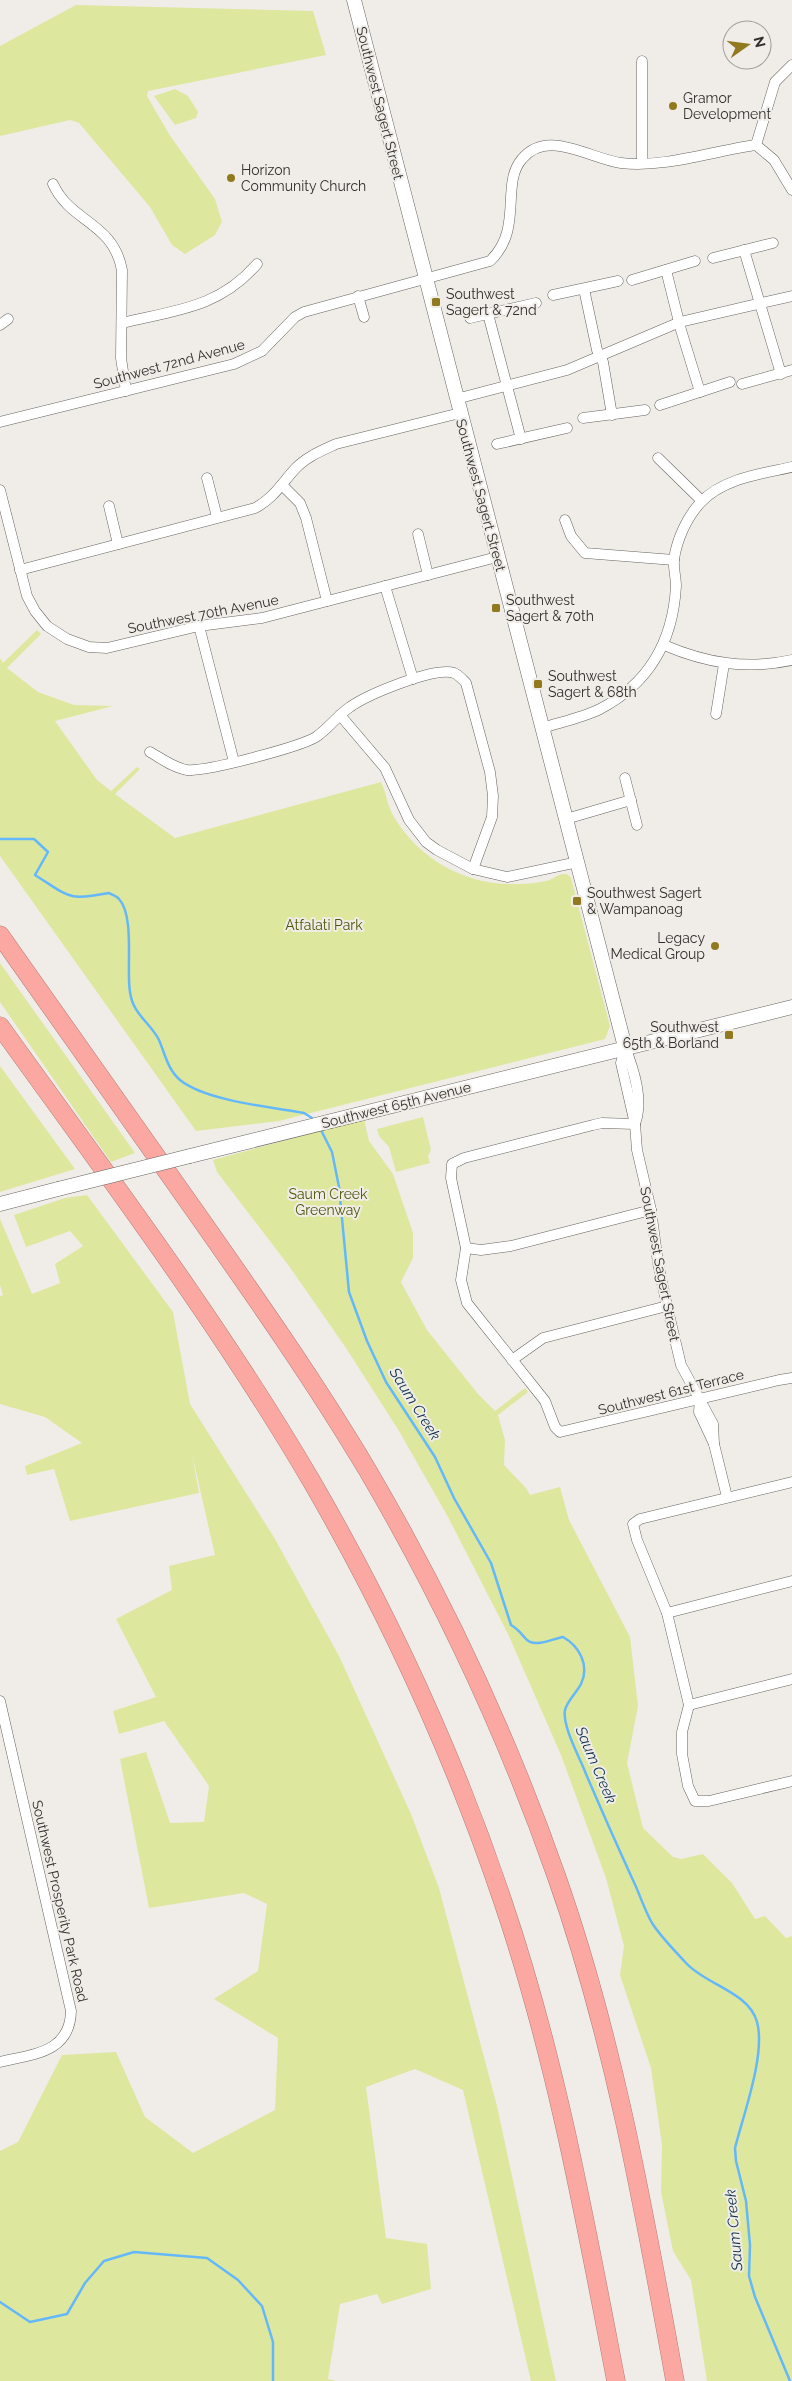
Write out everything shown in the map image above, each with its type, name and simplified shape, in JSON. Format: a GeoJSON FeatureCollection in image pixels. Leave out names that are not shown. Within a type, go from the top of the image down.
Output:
{"type":"FeatureCollection","features":[{"type":"Feature","properties":{"kind":"highway"},"geometry":{"type":"LineString","coordinates":[[0,935],[256,1299],[339,1423],[410,1545],[472,1670],[521,1782],[557,1877],[601,2023],[634,2162],[675,2381]]}},
{"type":"Feature","properties":{"kind":"highway"},"geometry":{"type":"LineString","coordinates":[[0,1026],[202,1310],[283,1435],[338,1527],[414,1680],[451,1763],[481,1841],[533,1997],[569,2142],[616,2381]]}},
{"type":"Feature","properties":{"kind":"main road","name":"Southwest Sagert Street"},"geometry":{"type":"LineString","coordinates":[[354,0],[625,1048]]}},
{"type":"Feature","properties":{"kind":"main road","name":"Southwest 65th Avenue"},"geometry":{"type":"LineString","coordinates":[[0,1204],[792,1007]]}},
{"type":"Feature","properties":{"kind":"street"},"geometry":{"type":"LineString","coordinates":[[642,60],[642,164]]}},
{"type":"Feature","properties":{"kind":"street"},"geometry":{"type":"LineString","coordinates":[[792,65],[774,82],[756,145],[774,160],[792,190]]}},
{"type":"Feature","properties":{"kind":"street","name":"Southwest 72nd Avenue"},"geometry":{"type":"LineString","coordinates":[[0,422],[234,364],[262,351],[295,317],[304,312],[490,261],[500,251],[508,232],[514,176],[520,160],[533,148],[548,145],[567,148],[620,163],[655,164],[756,145]]}},
{"type":"Feature","properties":{"kind":"street"},"geometry":{"type":"LineString","coordinates":[[53,184],[62,201],[105,234],[116,249],[122,270],[122,368],[126,391]]}},
{"type":"Feature","properties":{"kind":"street"},"geometry":{"type":"LineString","coordinates":[[713,258],[773,243]]}},
{"type":"Feature","properties":{"kind":"street"},"geometry":{"type":"LineString","coordinates":[[744,250],[781,374]]}},
{"type":"Feature","properties":{"kind":"street"},"geometry":{"type":"LineString","coordinates":[[632,280],[695,261]]}},
{"type":"Feature","properties":{"kind":"street"},"geometry":{"type":"LineString","coordinates":[[122,323],[186,308],[219,296],[243,281],[257,264]]}},
{"type":"Feature","properties":{"kind":"street"},"geometry":{"type":"LineString","coordinates":[[666,270],[681,330],[700,392]]}},
{"type":"Feature","properties":{"kind":"street"},"geometry":{"type":"LineString","coordinates":[[553,295],[618,281]]}},
{"type":"Feature","properties":{"kind":"street"},"geometry":{"type":"LineString","coordinates":[[584,288],[603,362],[612,415]]}},
{"type":"Feature","properties":{"kind":"street"},"geometry":{"type":"LineString","coordinates":[[358,296],[364,317]]}},
{"type":"Feature","properties":{"kind":"street"},"geometry":{"type":"LineString","coordinates":[[20,570],[256,508],[266,502],[296,468],[308,458],[336,444],[458,406],[507,386],[567,370],[629,342],[680,322],[758,302],[792,296]]}},
{"type":"Feature","properties":{"kind":"street"},"geometry":{"type":"LineString","coordinates":[[470,318],[536,303]]}},
{"type":"Feature","properties":{"kind":"street"},"geometry":{"type":"LineString","coordinates":[[488,314],[521,439]]}},
{"type":"Feature","properties":{"kind":"street"},"geometry":{"type":"LineString","coordinates":[[742,384],[792,370]]}},
{"type":"Feature","properties":{"kind":"street"},"geometry":{"type":"LineString","coordinates":[[660,405],[730,382]]}},
{"type":"Feature","properties":{"kind":"street"},"geometry":{"type":"LineString","coordinates":[[583,418],[645,410]]}},
{"type":"Feature","properties":{"kind":"street"},"geometry":{"type":"LineString","coordinates":[[496,444],[567,428]]}},
{"type":"Feature","properties":{"kind":"street"},"geometry":{"type":"LineString","coordinates":[[658,458],[702,501]]}},
{"type":"Feature","properties":{"kind":"street"},"geometry":{"type":"LineString","coordinates":[[542,728],[583,716],[612,701],[638,680],[664,645],[674,611],[676,584],[674,560],[684,525],[702,501],[735,480],[792,467]]}},
{"type":"Feature","properties":{"kind":"street"},"geometry":{"type":"LineString","coordinates":[[207,478],[217,518]]}},
{"type":"Feature","properties":{"kind":"street"},"geometry":{"type":"LineString","coordinates":[[282,485],[300,503],[306,518],[327,601]]}},
{"type":"Feature","properties":{"kind":"street","name":"Southwest 70th Avenue"},"geometry":{"type":"LineString","coordinates":[[0,490],[27,596],[34,611],[47,626],[67,639],[89,647],[107,648],[199,626],[262,618],[498,557]]}},
{"type":"Feature","properties":{"kind":"street"},"geometry":{"type":"LineString","coordinates":[[109,506],[118,544]]}},
{"type":"Feature","properties":{"kind":"street"},"geometry":{"type":"LineString","coordinates":[[565,520],[572,536],[585,552],[674,560]]}},
{"type":"Feature","properties":{"kind":"street"},"geometry":{"type":"LineString","coordinates":[[418,534],[428,575]]}},
{"type":"Feature","properties":{"kind":"street"},"geometry":{"type":"LineString","coordinates":[[385,586],[413,680]]}},
{"type":"Feature","properties":{"kind":"street"},"geometry":{"type":"LineString","coordinates":[[199,626],[234,762]]}},
{"type":"Feature","properties":{"kind":"street"},"geometry":{"type":"LineString","coordinates":[[664,645],[692,657],[724,664],[748,666],[792,660]]}},
{"type":"Feature","properties":{"kind":"street"},"geometry":{"type":"LineString","coordinates":[[716,714],[724,664]]}},
{"type":"Feature","properties":{"kind":"street"},"geometry":{"type":"LineString","coordinates":[[150,752],[177,768],[189,770],[234,762],[315,737],[330,726],[340,715],[376,692],[413,680],[444,672],[453,672],[466,683],[490,772],[493,796],[492,817],[474,869]]}},
{"type":"Feature","properties":{"kind":"street"},"geometry":{"type":"LineString","coordinates":[[340,715],[385,768],[409,820],[417,832],[437,850],[474,869],[507,876],[578,862]]}},
{"type":"Feature","properties":{"kind":"street"},"geometry":{"type":"LineString","coordinates":[[625,778],[637,825]]}},
{"type":"Feature","properties":{"kind":"street"},"geometry":{"type":"LineString","coordinates":[[566,819],[630,800]]}},
{"type":"Feature","properties":{"kind":"street","name":"Southwest Sagert Street"},"geometry":{"type":"LineString","coordinates":[[625,1048],[622,1063],[635,1124],[637,1150],[651,1210],[667,1306],[681,1364],[700,1399],[700,1412],[714,1444],[727,1497]]}},
{"type":"Feature","properties":{"kind":"street"},"geometry":{"type":"LineString","coordinates":[[635,1124],[602,1123],[464,1158],[452,1164],[451,1178],[466,1248],[461,1280],[467,1303],[512,1360],[542,1338],[667,1306]]}},
{"type":"Feature","properties":{"kind":"street"},"geometry":{"type":"LineString","coordinates":[[466,1248],[481,1250],[511,1246],[651,1210]]}},
{"type":"Feature","properties":{"kind":"street","name":"Southwest 61st Terrace"},"geometry":{"type":"LineString","coordinates":[[512,1360],[545,1401],[558,1430],[564,1432],[792,1378]]}},
{"type":"Feature","properties":{"kind":"street"},"geometry":{"type":"LineString","coordinates":[[792,1482],[640,1519],[633,1524],[636,1540],[667,1613],[689,1705],[682,1732],[681,1748],[688,1786],[695,1801],[709,1801],[792,1781]]}},
{"type":"Feature","properties":{"kind":"street"},"geometry":{"type":"LineString","coordinates":[[667,1613],[792,1581]]}},
{"type":"Feature","properties":{"kind":"street"},"geometry":{"type":"LineString","coordinates":[[689,1705],[792,1679]]}},
{"type":"Feature","properties":{"kind":"street","name":"Southwest Prosperity Park Road"},"geometry":{"type":"LineString","coordinates":[[0,1701],[71,2012],[67,2032],[57,2044],[43,2052],[0,2062]]}},
{"type":"Feature","properties":{"kind":"green space"},"geometry":{"type":"Polygon","coordinates":[[[76,5],[313,11],[326,55],[148,91],[147,96],[169,134],[215,199],[222,222],[215,235],[185,254],[172,245],[150,207],[79,123],[70,120],[0,136],[0,46],[76,5]]]}},
{"type":"Feature","properties":{"kind":"green space"},"geometry":{"type":"Polygon","coordinates":[[[175,89],[188,96],[198,112],[196,118],[175,125],[154,96],[175,89]]]}},
{"type":"Feature","properties":{"kind":"green space","name":"Atfalati Park"},"geometry":{"type":"Polygon","coordinates":[[[37,630],[41,634],[7,668],[38,692],[74,705],[113,706],[55,721],[97,780],[111,791],[137,767],[140,769],[115,794],[175,838],[381,782],[392,813],[405,833],[432,859],[464,876],[500,884],[522,884],[536,883],[549,880],[561,874],[567,874],[571,878],[610,1026],[605,1039],[279,1121],[196,1131],[0,856],[0,658],[3,663],[37,630]]]}},
{"type":"Feature","properties":{"kind":"green space"},"geometry":{"type":"Polygon","coordinates":[[[0,963],[135,1153],[111,1162],[0,1002],[0,963]]]}},
{"type":"Feature","properties":{"kind":"green space"},"geometry":{"type":"Polygon","coordinates":[[[0,1066],[75,1169],[0,1192],[0,1066]]]}},
{"type":"Feature","properties":{"kind":"green space"},"geometry":{"type":"Polygon","coordinates":[[[423,1117],[431,1150],[428,1156],[430,1163],[396,1172],[389,1147],[379,1136],[377,1129],[423,1117]]]}},
{"type":"Feature","properties":{"kind":"green space","name":"Saum Creek Greenway"},"geometry":{"type":"Polygon","coordinates":[[[364,1119],[369,1141],[393,1174],[413,1233],[413,1258],[401,1282],[427,1330],[478,1394],[495,1411],[525,1388],[528,1392],[498,1415],[505,1440],[504,1465],[526,1488],[530,1495],[560,1487],[569,1520],[630,1637],[638,1706],[627,1763],[643,1828],[673,1857],[681,1859],[703,1854],[732,1883],[755,1919],[765,1916],[786,1938],[792,1936],[792,2381],[707,2381],[691,2280],[673,2251],[661,2192],[662,2145],[651,2068],[620,1975],[624,1946],[606,1878],[561,1755],[508,1634],[448,1517],[399,1431],[346,1348],[289,1266],[217,1172],[213,1160],[364,1119]]]}},
{"type":"Feature","properties":{"kind":"green space"},"geometry":{"type":"Polygon","coordinates":[[[87,1195],[173,1312],[190,1404],[275,1539],[339,1656],[411,1814],[439,1888],[497,2106],[556,2381],[531,2381],[463,2090],[415,2069],[366,2087],[386,2238],[427,2244],[431,2289],[382,2304],[377,2294],[340,2304],[328,2379],[337,2381],[0,2381],[0,2151],[18,2142],[62,2055],[116,2052],[145,2117],[193,2153],[275,2110],[278,2038],[214,1999],[258,1971],[267,1904],[244,1893],[149,1908],[120,1759],[146,1752],[170,1823],[204,1822],[209,1786],[164,1721],[119,1734],[113,1711],[156,1697],[116,1619],[172,1590],[169,1566],[215,1555],[192,1454],[199,1493],[70,1521],[54,1469],[27,1475],[25,1466],[82,1443],[45,1417],[0,1404],[0,1296],[3,1295],[0,1285],[0,1219],[32,1294],[60,1283],[55,1264],[83,1246],[70,1231],[26,1247],[14,1215],[65,1198],[87,1195]]]}},
{"type":"Feature","properties":{"kind":"waterway","name":"Saum Creek"},"geometry":{"type":"LineString","coordinates":[[0,839],[34,839],[48,852],[35,875],[63,892],[76,897],[109,893],[119,899],[124,907],[127,918],[129,982],[132,1000],[138,1013],[159,1040],[170,1067],[180,1080],[191,1087],[222,1098],[304,1113],[312,1118]]}},
{"type":"Feature","properties":{"kind":"waterway","name":"Saum Creek"},"geometry":{"type":"LineString","coordinates":[[322,1132],[332,1152],[339,1187],[349,1292],[367,1341],[386,1382],[435,1457],[454,1498],[491,1563],[511,1625],[533,1643],[563,1637],[574,1645],[581,1657],[584,1670],[583,1677],[581,1684],[566,1707],[566,1725],[652,1923],[664,1939],[694,1971],[745,2003],[757,2022],[759,2035],[756,2067],[735,2148],[736,2161],[746,2201],[750,2245],[749,2276],[755,2297],[790,2381]]}},
{"type":"Feature","properties":{"kind":"waterway"},"geometry":{"type":"LineString","coordinates":[[0,2302],[30,2322],[67,2314],[85,2283],[104,2261],[134,2252],[207,2258],[238,2280],[262,2306],[273,2342],[273,2381]]}},
{"type":"Feature","properties":{"kind":"place","name":"Gramor Development"},"geometry":{"type":"Point","coordinates":[673,106]}},
{"type":"Feature","properties":{"kind":"place","name":"Horizon Community Church"},"geometry":{"type":"Point","coordinates":[231,178]}},
{"type":"Feature","properties":{"kind":"place","name":"Southwest Sagert & 72nd"},"geometry":{"type":"Point","coordinates":[436,302]}},
{"type":"Feature","properties":{"kind":"place","name":"Southwest Sagert & 70th"},"geometry":{"type":"Point","coordinates":[496,608]}},
{"type":"Feature","properties":{"kind":"place","name":"Southwest Sagert & 68th"},"geometry":{"type":"Point","coordinates":[538,684]}},
{"type":"Feature","properties":{"kind":"place","name":"Southwest Sagert & Wampanoag"},"geometry":{"type":"Point","coordinates":[577,901]}},
{"type":"Feature","properties":{"kind":"place","name":"Legacy Medical Group"},"geometry":{"type":"Point","coordinates":[715,946]}},
{"type":"Feature","properties":{"kind":"place","name":"Southwest 65th & Borland"},"geometry":{"type":"Point","coordinates":[729,1035]}}]}
